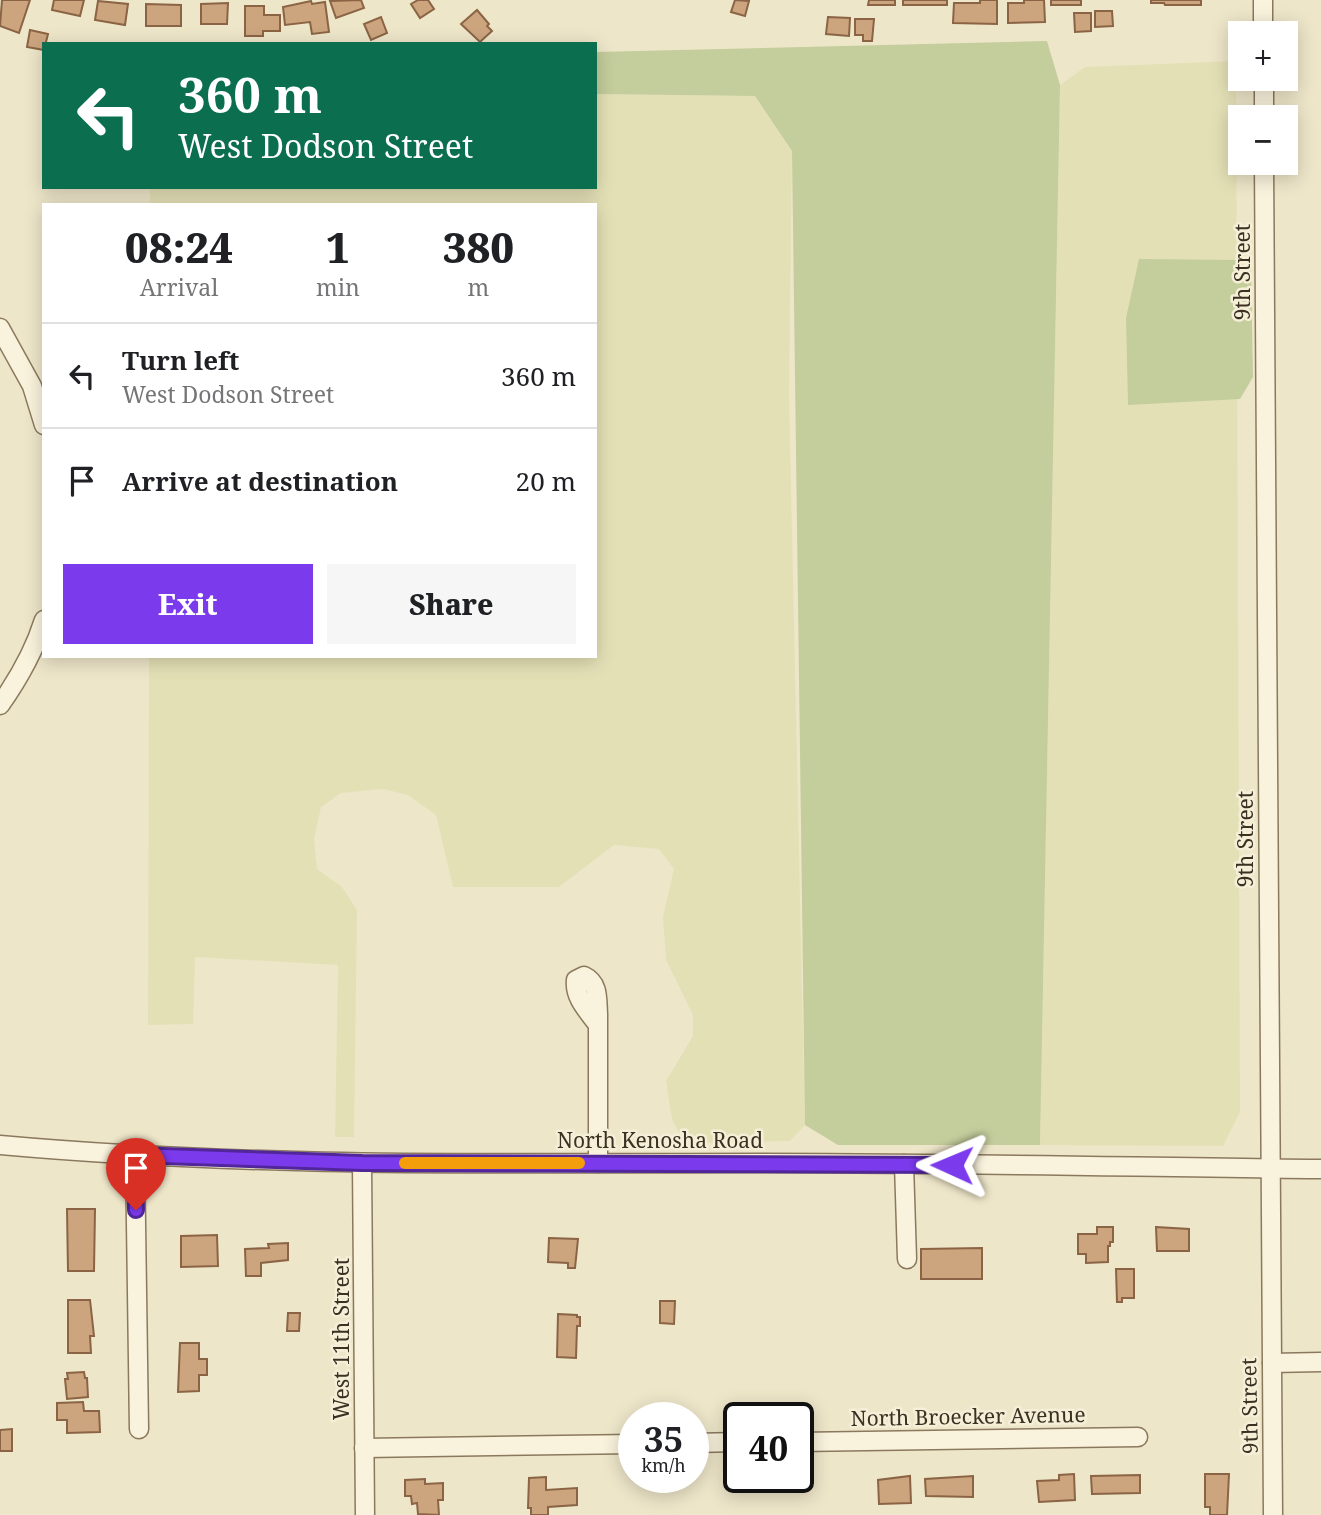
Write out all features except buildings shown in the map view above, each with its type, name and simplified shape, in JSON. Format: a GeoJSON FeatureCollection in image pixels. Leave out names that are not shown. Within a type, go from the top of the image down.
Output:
{"type":"FeatureCollection","features":[{"type":"Feature","properties":{"kind":"street"},"geometry":{"type":"LineString","coordinates":[[1263,0],[1263,21]]}},
{"type":"Feature","properties":{"kind":"street","name":"9th Street"},"geometry":{"type":"LineString","coordinates":[[1264,175],[1273,1515]]}},
{"type":"Feature","properties":{"kind":"street"},"geometry":{"type":"LineString","coordinates":[[0,328],[32,386],[42,418]]}},
{"type":"Feature","properties":{"kind":"street"},"geometry":{"type":"LineString","coordinates":[[0,705],[36,646],[42,626]]}},
{"type":"Feature","properties":{"kind":"street"},"geometry":{"type":"LineString","coordinates":[[598,1025],[598,1163]]}},
{"type":"Feature","properties":{"kind":"street","name":"North Kenosha Road"},"geometry":{"type":"LineString","coordinates":[[0,1145],[135,1155],[362,1163],[904,1164],[1321,1169]]}},
{"type":"Feature","properties":{"kind":"street"},"geometry":{"type":"LineString","coordinates":[[135,1155],[139,1429]]}},
{"type":"Feature","properties":{"kind":"street","name":"West 11th Street"},"geometry":{"type":"LineString","coordinates":[[362,1163],[365,1515]]}},
{"type":"Feature","properties":{"kind":"street"},"geometry":{"type":"LineString","coordinates":[[904,1164],[906,1259]]}},
{"type":"Feature","properties":{"kind":"street"},"geometry":{"type":"LineString","coordinates":[[1272,1363],[1321,1362]]}},
{"type":"Feature","properties":{"kind":"street","name":"North Broecker Avenue"},"geometry":{"type":"LineString","coordinates":[[814,1442],[1138,1437]]}},
{"type":"Feature","properties":{"kind":"street"},"geometry":{"type":"LineString","coordinates":[[364,1448],[618,1444]]}},
{"type":"Feature","properties":{"kind":"shaded area"},"geometry":{"type":"Polygon","coordinates":[[[1228,61],[1228,91],[1236,91],[1236,105],[1228,105],[1228,175],[1236,175],[1240,1112],[1223,1146],[1040,1145],[1060,85],[1085,67],[1228,61]]]}},
{"type":"Feature","properties":{"kind":"shaded area"},"geometry":{"type":"Polygon","coordinates":[[[597,94],[755,96],[792,151],[789,395],[805,1125],[790,1141],[684,1143],[672,1119],[666,1081],[693,1036],[693,1015],[666,960],[663,917],[674,869],[659,849],[614,845],[559,887],[453,887],[436,815],[408,795],[383,789],[341,793],[321,807],[314,839],[317,869],[342,887],[357,910],[354,1137],[335,1137],[338,965],[195,957],[193,1024],[148,1025],[149,658],[597,658],[597,203],[150,203],[150,189],[597,189],[597,94]]]}},
{"type":"Feature","properties":{"kind":"green space"},"geometry":{"type":"Polygon","coordinates":[[[1047,41],[1060,85],[1040,1145],[838,1145],[805,1125],[792,151],[755,96],[597,94],[597,52],[1047,41]]]}},
{"type":"Feature","properties":{"kind":"green space"},"geometry":{"type":"Polygon","coordinates":[[[1139,259],[1238,260],[1251,271],[1253,377],[1240,399],[1128,405],[1126,318],[1139,259]]]}},
{"type":"Feature","properties":{"kind":"slow traffic"},"geometry":{"type":"LineString","coordinates":[[405,1163],[579,1163]]}},
{"type":"Feature","properties":{"kind":"route"},"geometry":{"type":"LineString","coordinates":[[136,1210],[135,1155],[362,1163],[952,1165]]}}]}
